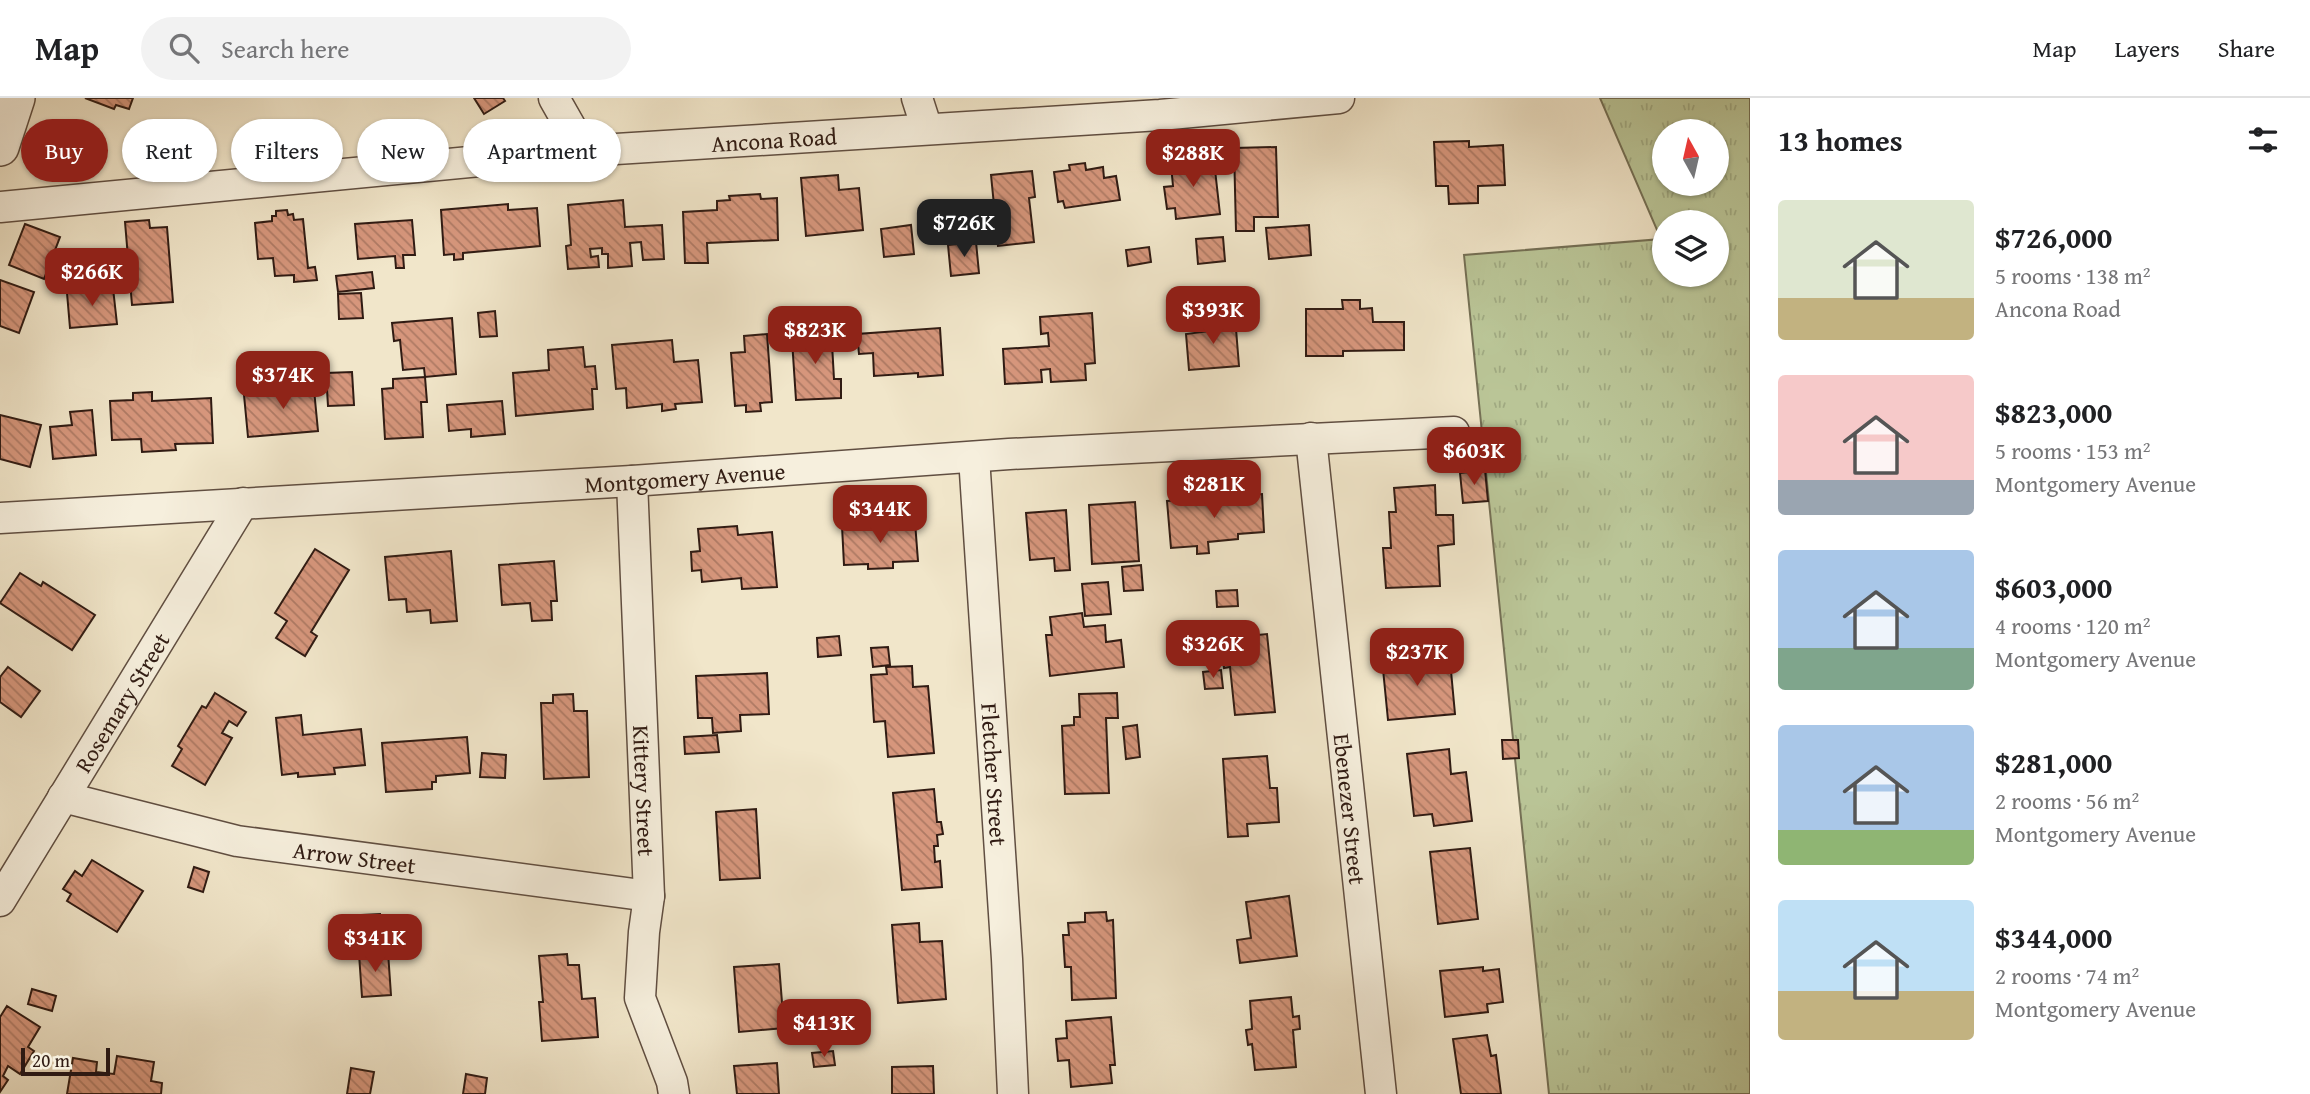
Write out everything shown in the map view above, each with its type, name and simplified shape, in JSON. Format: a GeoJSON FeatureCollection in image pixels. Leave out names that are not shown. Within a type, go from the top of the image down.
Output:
{"type":"FeatureCollection","features":[{"type":"Feature","properties":{"kind":"street"},"geometry":{"type":"LineString","coordinates":[[0,147],[16,98]]}},
{"type":"Feature","properties":{"kind":"street"},"geometry":{"type":"LineString","coordinates":[[554,98],[566,119]]}},
{"type":"Feature","properties":{"kind":"street"},"geometry":{"type":"LineString","coordinates":[[917,98],[927,129]]}},
{"type":"Feature","properties":{"kind":"street","name":"Ancona Road"},"geometry":{"type":"LineString","coordinates":[[621,149],[1160,115],[1339,98]]}},
{"type":"Feature","properties":{"kind":"street","name":"Ancona Road"},"geometry":{"type":"LineString","coordinates":[[0,207],[463,163]]}},
{"type":"Feature","properties":{"kind":"street","name":"Montgomery Avenue"},"geometry":{"type":"LineString","coordinates":[[0,518],[632,481],[974,457],[1454,432]]}},
{"type":"Feature","properties":{"kind":"street","name":"Ebenezer Street"},"geometry":{"type":"LineString","coordinates":[[1311,438],[1381,1094]]}},
{"type":"Feature","properties":{"kind":"street","name":"Fletcher Street"},"geometry":{"type":"LineString","coordinates":[[974,457],[1007,959],[1013,1094]]}},
{"type":"Feature","properties":{"kind":"street","name":"Kittery Street"},"geometry":{"type":"LineString","coordinates":[[632,481],[649,896],[640,998],[672,1082],[674,1094]]}},
{"type":"Feature","properties":{"kind":"street","name":"Rosemary Street"},"geometry":{"type":"LineString","coordinates":[[0,901],[243,503]]}},
{"type":"Feature","properties":{"kind":"street","name":"Arrow Street"},"geometry":{"type":"LineString","coordinates":[[64,797],[237,841],[649,896]]}},
{"type":"Feature","properties":{"kind":"green space"},"geometry":{"type":"Polygon","coordinates":[[[1600,98],[1750,98],[1750,1094],[1549,1094],[1464,255],[1652,240],[1652,287],[1729,287],[1729,210],[1652,210],[1652,218],[1600,98]]]}},
{"type":"Feature","properties":{"kind":"building"},"geometry":{"type":"Polygon","coordinates":[[[85,98],[133,98],[129,109],[116,105],[114,109],[85,98]]]}},
{"type":"Feature","properties":{"kind":"building"},"geometry":{"type":"Polygon","coordinates":[[[474,98],[503,98],[505,101],[484,114],[474,98]]]}},
{"type":"Feature","properties":{"kind":"building"},"geometry":{"type":"Polygon","coordinates":[[[1469,141],[1469,147],[1503,145],[1505,185],[1478,186],[1478,203],[1449,204],[1448,186],[1436,186],[1434,142],[1469,141]]]}},
{"type":"Feature","properties":{"kind":"building"},"geometry":{"type":"Polygon","coordinates":[[[1276,147],[1278,217],[1254,217],[1254,231],[1236,231],[1234,148],[1276,147]]]}},
{"type":"Feature","properties":{"kind":"building"},"geometry":{"type":"Polygon","coordinates":[[[1200,153],[1201,163],[1214,161],[1220,214],[1176,219],[1175,208],[1167,209],[1164,187],[1173,186],[1171,165],[1188,163],[1187,154],[1200,153]]]}},
{"type":"Feature","properties":{"kind":"building"},"geometry":{"type":"Polygon","coordinates":[[[1085,163],[1086,170],[1103,167],[1104,178],[1116,176],[1120,200],[1065,208],[1063,201],[1058,202],[1054,172],[1070,170],[1069,165],[1085,163]]]}},
{"type":"Feature","properties":{"kind":"building"},"geometry":{"type":"Polygon","coordinates":[[[1032,171],[1035,197],[1029,198],[1034,242],[998,246],[991,175],[1032,171]]]}},
{"type":"Feature","properties":{"kind":"building"},"geometry":{"type":"Polygon","coordinates":[[[838,175],[839,190],[859,188],[863,230],[806,236],[801,178],[838,175]]]}},
{"type":"Feature","properties":{"kind":"building"},"geometry":{"type":"Polygon","coordinates":[[[760,194],[761,199],[777,198],[778,240],[707,243],[708,263],[685,263],[683,212],[717,210],[717,201],[730,200],[729,196],[760,194]]]}},
{"type":"Feature","properties":{"kind":"building"},"geometry":{"type":"Polygon","coordinates":[[[623,200],[625,227],[662,225],[664,259],[643,260],[641,242],[630,243],[632,266],[608,268],[608,254],[602,254],[602,248],[590,249],[591,257],[598,256],[599,267],[568,269],[566,246],[571,245],[568,205],[623,200]]]}},
{"type":"Feature","properties":{"kind":"building"},"geometry":{"type":"Polygon","coordinates":[[[508,204],[508,210],[537,208],[540,246],[463,253],[463,259],[454,260],[454,254],[444,255],[441,210],[508,204]]]}},
{"type":"Feature","properties":{"kind":"building"},"geometry":{"type":"Polygon","coordinates":[[[287,210],[288,215],[293,214],[294,220],[303,219],[308,268],[315,267],[317,280],[294,282],[294,275],[275,276],[273,258],[258,259],[255,223],[272,221],[276,211],[287,210]]]}},
{"type":"Feature","properties":{"kind":"building"},"geometry":{"type":"Polygon","coordinates":[[[149,220],[150,228],[167,227],[173,302],[132,305],[125,222],[149,220]]]}},
{"type":"Feature","properties":{"kind":"building"},"geometry":{"type":"Polygon","coordinates":[[[412,220],[415,255],[403,255],[404,268],[396,268],[395,256],[358,259],[355,224],[412,220]]]}},
{"type":"Feature","properties":{"kind":"building"},"geometry":{"type":"Polygon","coordinates":[[[25,224],[60,237],[44,279],[9,265],[25,224]]]}},
{"type":"Feature","properties":{"kind":"building"},"geometry":{"type":"Polygon","coordinates":[[[911,225],[914,254],[884,257],[881,229],[911,225]]]}},
{"type":"Feature","properties":{"kind":"building"},"geometry":{"type":"Polygon","coordinates":[[[1309,225],[1311,255],[1269,259],[1266,228],[1309,225]]]}},
{"type":"Feature","properties":{"kind":"building"},"geometry":{"type":"Polygon","coordinates":[[[1223,237],[1225,261],[1198,264],[1196,239],[1223,237]]]}},
{"type":"Feature","properties":{"kind":"building"},"geometry":{"type":"Polygon","coordinates":[[[976,242],[979,273],[951,276],[948,245],[976,242]]]}},
{"type":"Feature","properties":{"kind":"building"},"geometry":{"type":"Polygon","coordinates":[[[1149,247],[1151,262],[1128,266],[1126,250],[1149,247]]]}},
{"type":"Feature","properties":{"kind":"building"},"geometry":{"type":"Polygon","coordinates":[[[372,272],[374,288],[338,292],[336,276],[372,272]]]}},
{"type":"Feature","properties":{"kind":"building"},"geometry":{"type":"Polygon","coordinates":[[[0,280],[34,292],[19,333],[0,326],[0,280]]]}},
{"type":"Feature","properties":{"kind":"building"},"geometry":{"type":"Polygon","coordinates":[[[113,288],[117,324],[70,328],[67,293],[113,288]]]}},
{"type":"Feature","properties":{"kind":"building"},"geometry":{"type":"Polygon","coordinates":[[[361,293],[363,318],[339,319],[338,294],[361,293]]]}},
{"type":"Feature","properties":{"kind":"building"},"geometry":{"type":"Polygon","coordinates":[[[1342,300],[1360,300],[1360,309],[1372,308],[1373,322],[1404,322],[1404,350],[1343,351],[1343,356],[1306,356],[1306,309],[1343,309],[1342,300]]]}},
{"type":"Feature","properties":{"kind":"building"},"geometry":{"type":"Polygon","coordinates":[[[495,311],[497,336],[480,337],[478,313],[495,311]]]}},
{"type":"Feature","properties":{"kind":"building"},"geometry":{"type":"Polygon","coordinates":[[[1092,313],[1095,363],[1085,364],[1086,380],[1051,382],[1050,369],[1041,370],[1042,382],[1005,384],[1003,349],[1049,346],[1048,333],[1041,334],[1040,317],[1092,313]]]}},
{"type":"Feature","properties":{"kind":"building"},"geometry":{"type":"Polygon","coordinates":[[[1228,316],[1229,330],[1236,329],[1239,366],[1189,370],[1186,334],[1210,331],[1208,318],[1228,316]]]}},
{"type":"Feature","properties":{"kind":"building"},"geometry":{"type":"Polygon","coordinates":[[[452,318],[456,374],[425,377],[424,368],[403,370],[400,340],[394,341],[392,323],[452,318]]]}},
{"type":"Feature","properties":{"kind":"building"},"geometry":{"type":"Polygon","coordinates":[[[831,326],[834,379],[841,379],[841,398],[796,400],[792,340],[804,340],[804,327],[831,326]]]}},
{"type":"Feature","properties":{"kind":"building"},"geometry":{"type":"Polygon","coordinates":[[[940,328],[943,375],[918,377],[918,373],[874,376],[873,353],[859,354],[857,334],[940,328]]]}},
{"type":"Feature","properties":{"kind":"building"},"geometry":{"type":"Polygon","coordinates":[[[767,334],[772,402],[760,403],[761,411],[746,412],[746,405],[735,406],[731,353],[745,352],[744,336],[767,334]]]}},
{"type":"Feature","properties":{"kind":"building"},"geometry":{"type":"Polygon","coordinates":[[[672,340],[674,362],[698,360],[702,402],[675,404],[676,409],[662,411],[662,404],[627,408],[626,388],[616,389],[612,345],[672,340]]]}},
{"type":"Feature","properties":{"kind":"building"},"geometry":{"type":"Polygon","coordinates":[[[583,347],[585,367],[595,366],[597,389],[592,389],[593,409],[516,416],[513,373],[549,370],[548,350],[583,347]]]}},
{"type":"Feature","properties":{"kind":"building"},"geometry":{"type":"Polygon","coordinates":[[[352,372],[354,405],[328,406],[326,373],[352,372]]]}},
{"type":"Feature","properties":{"kind":"building"},"geometry":{"type":"Polygon","coordinates":[[[425,377],[427,402],[421,402],[423,437],[385,439],[382,389],[393,388],[393,379],[425,377]]]}},
{"type":"Feature","properties":{"kind":"building"},"geometry":{"type":"Polygon","coordinates":[[[313,379],[318,431],[248,437],[244,395],[288,392],[287,381],[313,379]]]}},
{"type":"Feature","properties":{"kind":"building"},"geometry":{"type":"Polygon","coordinates":[[[152,392],[152,401],[211,398],[213,443],[175,444],[176,450],[142,452],[141,439],[112,440],[110,401],[133,400],[133,393],[152,392]]]}},
{"type":"Feature","properties":{"kind":"building"},"geometry":{"type":"Polygon","coordinates":[[[502,401],[505,434],[471,437],[471,429],[449,431],[447,405],[502,401]]]}},
{"type":"Feature","properties":{"kind":"building"},"geometry":{"type":"Polygon","coordinates":[[[92,410],[96,455],[53,459],[50,427],[72,425],[70,412],[92,410]]]}},
{"type":"Feature","properties":{"kind":"building"},"geometry":{"type":"Polygon","coordinates":[[[0,415],[41,425],[30,467],[0,459],[0,415]]]}},
{"type":"Feature","properties":{"kind":"building"},"geometry":{"type":"Polygon","coordinates":[[[1485,470],[1488,501],[1463,503],[1460,473],[1485,470]]]}},
{"type":"Feature","properties":{"kind":"building"},"geometry":{"type":"Polygon","coordinates":[[[1435,485],[1436,515],[1453,515],[1454,544],[1438,546],[1440,586],[1386,588],[1383,548],[1391,548],[1389,512],[1396,512],[1394,488],[1435,485]]]}},
{"type":"Feature","properties":{"kind":"building"},"geometry":{"type":"Polygon","coordinates":[[[1262,494],[1264,532],[1238,534],[1238,539],[1208,542],[1209,553],[1197,554],[1197,546],[1171,548],[1167,501],[1262,494]]]}},
{"type":"Feature","properties":{"kind":"building"},"geometry":{"type":"Polygon","coordinates":[[[1135,502],[1139,561],[1092,564],[1089,505],[1135,502]]]}},
{"type":"Feature","properties":{"kind":"building"},"geometry":{"type":"Polygon","coordinates":[[[1066,510],[1070,570],[1055,571],[1054,558],[1030,560],[1026,513],[1066,510]]]}},
{"type":"Feature","properties":{"kind":"building"},"geometry":{"type":"Polygon","coordinates":[[[915,522],[918,561],[893,562],[893,568],[868,569],[868,564],[844,565],[842,526],[915,522]]]}},
{"type":"Feature","properties":{"kind":"building"},"geometry":{"type":"Polygon","coordinates":[[[737,526],[738,535],[772,532],[777,587],[742,589],[741,578],[702,582],[701,570],[692,571],[691,552],[700,551],[698,529],[737,526]]]}},
{"type":"Feature","properties":{"kind":"building"},"geometry":{"type":"Polygon","coordinates":[[[315,549],[349,570],[311,632],[317,636],[305,656],[276,638],[287,621],[275,613],[315,549]]]}},
{"type":"Feature","properties":{"kind":"building"},"geometry":{"type":"Polygon","coordinates":[[[451,551],[457,621],[431,623],[430,610],[407,612],[406,599],[389,600],[385,557],[451,551]]]}},
{"type":"Feature","properties":{"kind":"building"},"geometry":{"type":"Polygon","coordinates":[[[554,561],[557,601],[551,601],[552,620],[532,621],[530,603],[502,605],[499,565],[554,561]]]}},
{"type":"Feature","properties":{"kind":"building"},"geometry":{"type":"Polygon","coordinates":[[[1141,565],[1143,590],[1124,591],[1122,567],[1141,565]]]}},
{"type":"Feature","properties":{"kind":"building"},"geometry":{"type":"Polygon","coordinates":[[[20,573],[41,586],[43,582],[95,615],[72,650],[0,603],[20,573]]]}},
{"type":"Feature","properties":{"kind":"building"},"geometry":{"type":"Polygon","coordinates":[[[1108,582],[1111,614],[1085,616],[1082,584],[1108,582]]]}},
{"type":"Feature","properties":{"kind":"building"},"geometry":{"type":"Polygon","coordinates":[[[1237,590],[1238,606],[1217,607],[1216,591],[1237,590]]]}},
{"type":"Feature","properties":{"kind":"building"},"geometry":{"type":"Polygon","coordinates":[[[1082,613],[1084,627],[1105,625],[1106,642],[1121,640],[1124,667],[1050,676],[1046,635],[1052,635],[1050,617],[1082,613]]]}},
{"type":"Feature","properties":{"kind":"building"},"geometry":{"type":"Polygon","coordinates":[[[1267,634],[1275,712],[1235,715],[1230,667],[1224,668],[1222,654],[1228,654],[1227,638],[1267,634]]]}},
{"type":"Feature","properties":{"kind":"building"},"geometry":{"type":"Polygon","coordinates":[[[839,636],[841,655],[818,657],[817,638],[839,636]]]}},
{"type":"Feature","properties":{"kind":"building"},"geometry":{"type":"Polygon","coordinates":[[[888,647],[890,665],[873,667],[871,648],[888,647]]]}},
{"type":"Feature","properties":{"kind":"building"},"geometry":{"type":"Polygon","coordinates":[[[1431,654],[1433,673],[1451,671],[1455,714],[1388,720],[1382,659],[1431,654]]]}},
{"type":"Feature","properties":{"kind":"building"},"geometry":{"type":"Polygon","coordinates":[[[912,666],[913,687],[928,686],[934,753],[888,757],[885,721],[874,722],[871,675],[887,674],[886,667],[912,666]]]}},
{"type":"Feature","properties":{"kind":"building"},"geometry":{"type":"Polygon","coordinates":[[[8,667],[40,691],[21,717],[0,702],[0,677],[8,667]]]}},
{"type":"Feature","properties":{"kind":"building"},"geometry":{"type":"Polygon","coordinates":[[[1221,670],[1223,688],[1205,689],[1203,672],[1221,670]]]}},
{"type":"Feature","properties":{"kind":"building"},"geometry":{"type":"Polygon","coordinates":[[[767,673],[769,714],[740,715],[741,731],[713,733],[712,718],[698,718],[696,676],[767,673]]]}},
{"type":"Feature","properties":{"kind":"building"},"geometry":{"type":"Polygon","coordinates":[[[215,693],[246,712],[237,726],[229,721],[222,733],[232,738],[205,785],[172,766],[182,749],[178,746],[202,706],[206,708],[215,693]]]}},
{"type":"Feature","properties":{"kind":"building"},"geometry":{"type":"Polygon","coordinates":[[[1117,693],[1118,718],[1106,718],[1109,793],[1065,794],[1062,726],[1074,725],[1074,717],[1080,717],[1079,694],[1117,693]]]}},
{"type":"Feature","properties":{"kind":"building"},"geometry":{"type":"Polygon","coordinates":[[[573,694],[574,711],[587,711],[589,777],[544,779],[541,703],[553,703],[553,695],[573,694]]]}},
{"type":"Feature","properties":{"kind":"building"},"geometry":{"type":"Polygon","coordinates":[[[301,715],[303,735],[361,729],[365,765],[334,768],[335,774],[298,777],[298,773],[282,775],[276,718],[301,715]]]}},
{"type":"Feature","properties":{"kind":"building"},"geometry":{"type":"Polygon","coordinates":[[[1137,725],[1140,757],[1126,759],[1123,727],[1137,725]]]}},
{"type":"Feature","properties":{"kind":"building"},"geometry":{"type":"Polygon","coordinates":[[[717,735],[719,752],[685,754],[684,737],[717,735]]]}},
{"type":"Feature","properties":{"kind":"building"},"geometry":{"type":"Polygon","coordinates":[[[467,737],[470,773],[436,776],[432,789],[386,792],[382,743],[467,737]]]}},
{"type":"Feature","properties":{"kind":"building"},"geometry":{"type":"Polygon","coordinates":[[[1502,740],[1518,740],[1519,758],[1503,759],[1502,740]]]}},
{"type":"Feature","properties":{"kind":"building"},"geometry":{"type":"Polygon","coordinates":[[[1449,749],[1451,774],[1466,772],[1472,821],[1434,826],[1432,814],[1414,816],[1407,754],[1449,749]]]}},
{"type":"Feature","properties":{"kind":"building"},"geometry":{"type":"Polygon","coordinates":[[[482,753],[506,755],[505,778],[480,777],[482,753]]]}},
{"type":"Feature","properties":{"kind":"building"},"geometry":{"type":"Polygon","coordinates":[[[1267,756],[1270,788],[1277,788],[1279,822],[1247,824],[1248,836],[1228,837],[1223,759],[1267,756]]]}},
{"type":"Feature","properties":{"kind":"building"},"geometry":{"type":"Polygon","coordinates":[[[934,789],[937,822],[941,822],[943,834],[937,835],[938,846],[934,846],[935,862],[940,861],[942,887],[902,890],[893,793],[934,789]]]}},
{"type":"Feature","properties":{"kind":"building"},"geometry":{"type":"Polygon","coordinates":[[[756,809],[760,878],[720,880],[716,812],[756,809]]]}},
{"type":"Feature","properties":{"kind":"building"},"geometry":{"type":"Polygon","coordinates":[[[1470,848],[1478,919],[1438,924],[1430,852],[1470,848]]]}},
{"type":"Feature","properties":{"kind":"building"},"geometry":{"type":"Polygon","coordinates":[[[92,860],[143,891],[117,932],[67,901],[71,894],[63,889],[75,871],[82,876],[92,860]]]}},
{"type":"Feature","properties":{"kind":"building"},"geometry":{"type":"Polygon","coordinates":[[[194,867],[209,872],[203,892],[188,887],[194,867]]]}},
{"type":"Feature","properties":{"kind":"building"},"geometry":{"type":"Polygon","coordinates":[[[1289,896],[1297,956],[1240,963],[1237,940],[1251,938],[1246,902],[1289,896]]]}},
{"type":"Feature","properties":{"kind":"building"},"geometry":{"type":"Polygon","coordinates":[[[1106,912],[1107,921],[1113,920],[1116,998],[1072,1000],[1071,967],[1065,967],[1063,935],[1069,935],[1068,923],[1085,922],[1085,913],[1106,912]]]}},
{"type":"Feature","properties":{"kind":"building"},"geometry":{"type":"Polygon","coordinates":[[[380,914],[380,933],[363,934],[362,915],[380,914]]]}},
{"type":"Feature","properties":{"kind":"building"},"geometry":{"type":"Polygon","coordinates":[[[919,923],[920,942],[942,941],[946,999],[898,1003],[892,925],[919,923]]]}},
{"type":"Feature","properties":{"kind":"building"},"geometry":{"type":"Polygon","coordinates":[[[388,952],[391,995],[362,997],[359,954],[388,952]]]}},
{"type":"Feature","properties":{"kind":"building"},"geometry":{"type":"Polygon","coordinates":[[[567,954],[568,965],[579,965],[582,999],[595,998],[598,1037],[542,1041],[539,1002],[543,1002],[539,956],[567,954]]]}},
{"type":"Feature","properties":{"kind":"building"},"geometry":{"type":"Polygon","coordinates":[[[779,964],[784,1028],[739,1032],[734,967],[779,964]]]}},
{"type":"Feature","properties":{"kind":"building"},"geometry":{"type":"Polygon","coordinates":[[[1483,967],[1483,971],[1499,969],[1503,1002],[1487,1004],[1488,1012],[1445,1017],[1440,971],[1483,967]]]}},
{"type":"Feature","properties":{"kind":"building"},"geometry":{"type":"Polygon","coordinates":[[[32,989],[56,996],[52,1011],[28,1004],[32,989]]]}},
{"type":"Feature","properties":{"kind":"building"},"geometry":{"type":"Polygon","coordinates":[[[1291,997],[1293,1017],[1299,1016],[1300,1029],[1293,1030],[1296,1067],[1255,1070],[1252,1044],[1248,1045],[1246,1030],[1252,1029],[1250,1001],[1291,997]]]}},
{"type":"Feature","properties":{"kind":"building"},"geometry":{"type":"Polygon","coordinates":[[[7,1006],[40,1027],[28,1047],[34,1051],[20,1074],[8,1066],[3,1076],[8,1080],[0,1092],[0,1017],[7,1006]]]}},
{"type":"Feature","properties":{"kind":"building"},"geometry":{"type":"Polygon","coordinates":[[[1111,1017],[1115,1065],[1110,1065],[1112,1083],[1071,1087],[1069,1060],[1058,1061],[1056,1039],[1067,1038],[1066,1021],[1111,1017]]]}},
{"type":"Feature","properties":{"kind":"building"},"geometry":{"type":"Polygon","coordinates":[[[1487,1035],[1491,1056],[1496,1055],[1501,1094],[1461,1094],[1453,1039],[1487,1035]]]}},
{"type":"Feature","properties":{"kind":"building"},"geometry":{"type":"Polygon","coordinates":[[[833,1051],[835,1065],[814,1067],[812,1053],[833,1051]]]}},
{"type":"Feature","properties":{"kind":"building"},"geometry":{"type":"Polygon","coordinates":[[[117,1056],[154,1062],[151,1081],[162,1083],[161,1094],[67,1094],[73,1058],[97,1062],[96,1072],[114,1074],[117,1056]]]}},
{"type":"Feature","properties":{"kind":"building"},"geometry":{"type":"Polygon","coordinates":[[[777,1063],[779,1094],[737,1094],[734,1066],[777,1063]]]}},
{"type":"Feature","properties":{"kind":"building"},"geometry":{"type":"Polygon","coordinates":[[[933,1066],[934,1094],[892,1094],[892,1067],[933,1066]]]}},
{"type":"Feature","properties":{"kind":"building"},"geometry":{"type":"Polygon","coordinates":[[[351,1068],[374,1072],[370,1094],[347,1094],[351,1068]]]}},
{"type":"Feature","properties":{"kind":"building"},"geometry":{"type":"Polygon","coordinates":[[[466,1074],[487,1078],[485,1094],[463,1094],[466,1074]]]}}]}
